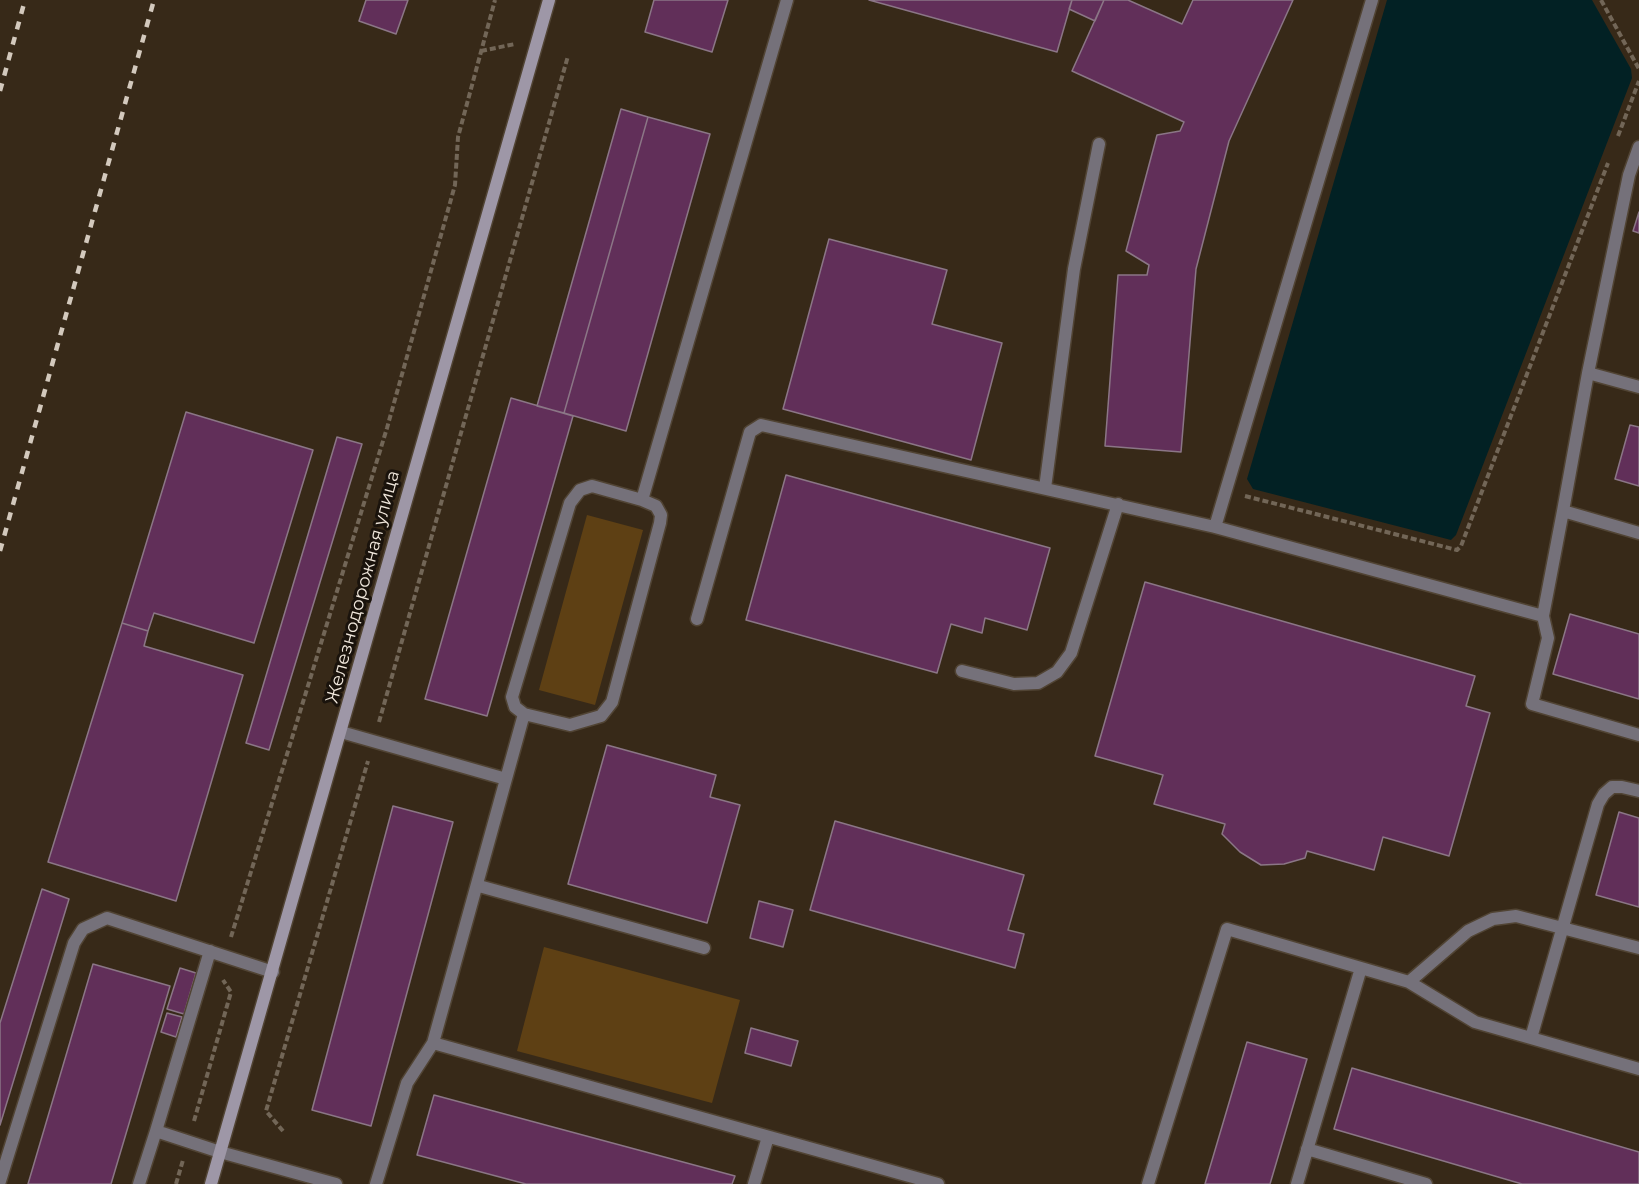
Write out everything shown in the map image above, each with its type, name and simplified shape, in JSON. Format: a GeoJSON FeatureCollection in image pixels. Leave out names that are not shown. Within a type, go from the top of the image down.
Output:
{"type":"FeatureCollection","features":[{"type":"Feature","properties":{"kind":"main road","name":"Железнодорожная улица"},"geometry":{"type":"LineString","coordinates":[[211,1184],[549,0]]}},
{"type":"Feature","properties":{"kind":"street"},"geometry":{"type":"LineString","coordinates":[[642,500],[787,0]]}},
{"type":"Feature","properties":{"kind":"street"},"geometry":{"type":"LineString","coordinates":[[1215,526],[1372,0]]}},
{"type":"Feature","properties":{"kind":"street"},"geometry":{"type":"LineString","coordinates":[[1045,488],[1074,269],[1099,144]]}},
{"type":"Feature","properties":{"kind":"street"},"geometry":{"type":"LineString","coordinates":[[1639,147],[1629,175],[1588,373],[1544,616],[1548,638],[1532,704],[1639,735]]}},
{"type":"Feature","properties":{"kind":"street"},"geometry":{"type":"LineString","coordinates":[[1588,373],[1639,387]]}},
{"type":"Feature","properties":{"kind":"street"},"geometry":{"type":"LineString","coordinates":[[698,619],[750,432],[761,425],[1215,526],[1544,616]]}},
{"type":"Feature","properties":{"kind":"street"},"geometry":{"type":"LineString","coordinates":[[592,486],[656,506],[661,515],[660,523],[612,702],[601,716],[570,725],[524,714],[515,707],[512,697],[570,503],[580,490],[592,486]]}},
{"type":"Feature","properties":{"kind":"street"},"geometry":{"type":"LineString","coordinates":[[962,671],[1014,684],[1038,683],[1058,672],[1071,653],[1118,504]]}},
{"type":"Feature","properties":{"kind":"street"},"geometry":{"type":"LineString","coordinates":[[1563,512],[1639,533]]}},
{"type":"Feature","properties":{"kind":"street"},"geometry":{"type":"LineString","coordinates":[[376,1184],[407,1083],[434,1043],[524,714]]}},
{"type":"Feature","properties":{"kind":"street"},"geometry":{"type":"LineString","coordinates":[[341,732],[506,779]]}},
{"type":"Feature","properties":{"kind":"street"},"geometry":{"type":"LineString","coordinates":[[1531,1038],[1598,804],[1612,787],[1639,791]]}},
{"type":"Feature","properties":{"kind":"street"},"geometry":{"type":"LineString","coordinates":[[478,886],[704,948]]}},
{"type":"Feature","properties":{"kind":"street"},"geometry":{"type":"LineString","coordinates":[[1409,982],[1468,932],[1492,919],[1516,916],[1639,948]]}},
{"type":"Feature","properties":{"kind":"street"},"geometry":{"type":"LineString","coordinates":[[0,1181],[74,943],[83,929],[107,918],[273,972]]}},
{"type":"Feature","properties":{"kind":"street"},"geometry":{"type":"LineString","coordinates":[[1148,1184],[1227,929],[1409,982],[1475,1022],[1639,1069]]}},
{"type":"Feature","properties":{"kind":"street"},"geometry":{"type":"LineString","coordinates":[[139,1184],[210,951]]}},
{"type":"Feature","properties":{"kind":"street"},"geometry":{"type":"LineString","coordinates":[[1297,1184],[1361,968]]}},
{"type":"Feature","properties":{"kind":"street"},"geometry":{"type":"LineString","coordinates":[[434,1043],[938,1184]]}},
{"type":"Feature","properties":{"kind":"street"},"geometry":{"type":"LineString","coordinates":[[156,1131],[220,1152],[336,1184]]}},
{"type":"Feature","properties":{"kind":"street"},"geometry":{"type":"LineString","coordinates":[[754,1184],[768,1137]]}},
{"type":"Feature","properties":{"kind":"street"},"geometry":{"type":"LineString","coordinates":[[1307,1149],[1426,1184]]}},
{"type":"Feature","properties":{"kind":"path"},"geometry":{"type":"LineString","coordinates":[[202,1093],[231,992],[220,975],[225,956],[390,417],[455,185],[458,137],[495,0]]}},
{"type":"Feature","properties":{"kind":"path"},"geometry":{"type":"LineString","coordinates":[[1601,0],[1639,69]]}},
{"type":"Feature","properties":{"kind":"path"},"geometry":{"type":"LineString","coordinates":[[481,51],[516,44]]}},
{"type":"Feature","properties":{"kind":"path"},"geometry":{"type":"LineString","coordinates":[[283,1131],[266,1111],[374,741],[568,56]]}},
{"type":"Feature","properties":{"kind":"path"},"geometry":{"type":"LineString","coordinates":[[1615,144],[1639,81]]}},
{"type":"Feature","properties":{"kind":"path"},"geometry":{"type":"LineString","coordinates":[[1226,491],[1457,550],[1461,546],[1611,155]]}},
{"type":"Feature","properties":{"kind":"shaded area"},"geometry":{"type":"Polygon","coordinates":[[[587,515],[643,530],[595,705],[539,690],[587,515]]]}},
{"type":"Feature","properties":{"kind":"shaded area"},"geometry":{"type":"Polygon","coordinates":[[[544,947],[740,1000],[712,1103],[517,1051],[544,947]]]}},
{"type":"Feature","properties":{"kind":"water"},"geometry":{"type":"Polygon","coordinates":[[[1387,0],[1592,0],[1631,69],[1632,78],[1456,535],[1451,540],[1253,489],[1247,479],[1387,0]]]}},
{"type":"Feature","properties":{"kind":"building"},"geometry":{"type":"Polygon","coordinates":[[[366,0],[408,0],[396,34],[359,21],[366,0]]]}},
{"type":"Feature","properties":{"kind":"building"},"geometry":{"type":"Polygon","coordinates":[[[654,0],[728,0],[712,52],[645,32],[654,0]]]}},
{"type":"Feature","properties":{"kind":"building"},"geometry":{"type":"Polygon","coordinates":[[[869,0],[1072,0],[1057,52],[869,0]]]}},
{"type":"Feature","properties":{"kind":"building"},"geometry":{"type":"Polygon","coordinates":[[[1072,0],[1104,0],[1095,21],[1069,9],[1072,0]]]}},
{"type":"Feature","properties":{"kind":"building"},"geometry":{"type":"Polygon","coordinates":[[[1104,0],[1128,0],[1182,24],[1193,0],[1293,0],[1229,141],[1196,269],[1181,452],[1105,446],[1118,275],[1147,275],[1149,265],[1126,251],[1157,135],[1180,131],[1184,122],[1072,71],[1104,0]]]}},
{"type":"Feature","properties":{"kind":"building"},"geometry":{"type":"Polygon","coordinates":[[[621,109],[648,117],[564,413],[537,406],[621,109]]]}},
{"type":"Feature","properties":{"kind":"building"},"geometry":{"type":"Polygon","coordinates":[[[648,117],[710,134],[626,431],[564,413],[648,117]]]}},
{"type":"Feature","properties":{"kind":"building"},"geometry":{"type":"Polygon","coordinates":[[[1639,212],[1639,233],[1633,231],[1639,212]]]}},
{"type":"Feature","properties":{"kind":"building"},"geometry":{"type":"Polygon","coordinates":[[[829,239],[947,270],[932,324],[1002,343],[971,460],[783,409],[829,239]]]}},
{"type":"Feature","properties":{"kind":"building"},"geometry":{"type":"Polygon","coordinates":[[[511,398],[573,416],[487,716],[425,699],[511,398]]]}},
{"type":"Feature","properties":{"kind":"building"},"geometry":{"type":"Polygon","coordinates":[[[186,412],[313,450],[254,643],[154,613],[148,631],[122,623],[186,412]]]}},
{"type":"Feature","properties":{"kind":"building"},"geometry":{"type":"Polygon","coordinates":[[[1630,425],[1639,427],[1639,486],[1615,479],[1630,425]]]}},
{"type":"Feature","properties":{"kind":"building"},"geometry":{"type":"Polygon","coordinates":[[[337,437],[362,444],[269,750],[246,743],[337,437]]]}},
{"type":"Feature","properties":{"kind":"building"},"geometry":{"type":"Polygon","coordinates":[[[786,475],[1050,548],[1027,630],[985,618],[982,633],[951,624],[937,673],[746,620],[786,475]]]}},
{"type":"Feature","properties":{"kind":"building"},"geometry":{"type":"Polygon","coordinates":[[[1145,582],[1475,676],[1466,706],[1490,713],[1449,856],[1383,837],[1374,870],[1307,851],[1305,858],[1284,864],[1261,865],[1240,852],[1222,834],[1225,824],[1154,804],[1163,775],[1095,756],[1145,582]]]}},
{"type":"Feature","properties":{"kind":"building"},"geometry":{"type":"Polygon","coordinates":[[[1570,614],[1639,634],[1639,699],[1553,674],[1570,614]]]}},
{"type":"Feature","properties":{"kind":"building"},"geometry":{"type":"Polygon","coordinates":[[[122,623],[148,631],[144,646],[243,675],[176,901],[48,862],[122,623]]]}},
{"type":"Feature","properties":{"kind":"building"},"geometry":{"type":"Polygon","coordinates":[[[607,745],[716,775],[710,797],[740,805],[707,923],[568,884],[607,745]]]}},
{"type":"Feature","properties":{"kind":"building"},"geometry":{"type":"Polygon","coordinates":[[[393,806],[453,822],[371,1126],[312,1110],[393,806]]]}},
{"type":"Feature","properties":{"kind":"building"},"geometry":{"type":"Polygon","coordinates":[[[1619,812],[1639,818],[1639,907],[1596,895],[1619,812]]]}},
{"type":"Feature","properties":{"kind":"building"},"geometry":{"type":"Polygon","coordinates":[[[835,821],[1024,875],[1008,930],[1024,934],[1015,968],[810,910],[835,821]]]}},
{"type":"Feature","properties":{"kind":"building"},"geometry":{"type":"Polygon","coordinates":[[[42,889],[69,899],[0,1125],[0,1023],[42,889]]]}},
{"type":"Feature","properties":{"kind":"building"},"geometry":{"type":"Polygon","coordinates":[[[759,901],[793,910],[783,947],[750,938],[759,901]]]}},
{"type":"Feature","properties":{"kind":"building"},"geometry":{"type":"Polygon","coordinates":[[[93,964],[170,986],[111,1184],[28,1184],[93,964]]]}},
{"type":"Feature","properties":{"kind":"building"},"geometry":{"type":"Polygon","coordinates":[[[180,968],[196,973],[184,1014],[167,1009],[180,968]]]}},
{"type":"Feature","properties":{"kind":"building"},"geometry":{"type":"Polygon","coordinates":[[[167,1013],[182,1017],[176,1037],[161,1032],[167,1013]]]}},
{"type":"Feature","properties":{"kind":"building"},"geometry":{"type":"Polygon","coordinates":[[[751,1028],[798,1041],[791,1066],[745,1053],[751,1028]]]}},
{"type":"Feature","properties":{"kind":"building"},"geometry":{"type":"Polygon","coordinates":[[[1247,1042],[1307,1059],[1270,1184],[1205,1184],[1247,1042]]]}},
{"type":"Feature","properties":{"kind":"building"},"geometry":{"type":"Polygon","coordinates":[[[1352,1068],[1639,1152],[1639,1184],[1522,1184],[1334,1129],[1352,1068]]]}},
{"type":"Feature","properties":{"kind":"building"},"geometry":{"type":"Polygon","coordinates":[[[434,1095],[735,1176],[732,1184],[526,1184],[417,1155],[434,1095]]]}},
{"type":"Feature","properties":{"kind":"railway"},"geometry":{"type":"LineString","coordinates":[[0,91],[25,0]]}},
{"type":"Feature","properties":{"kind":"railway"},"geometry":{"type":"LineString","coordinates":[[0,551],[154,0]]}}]}
